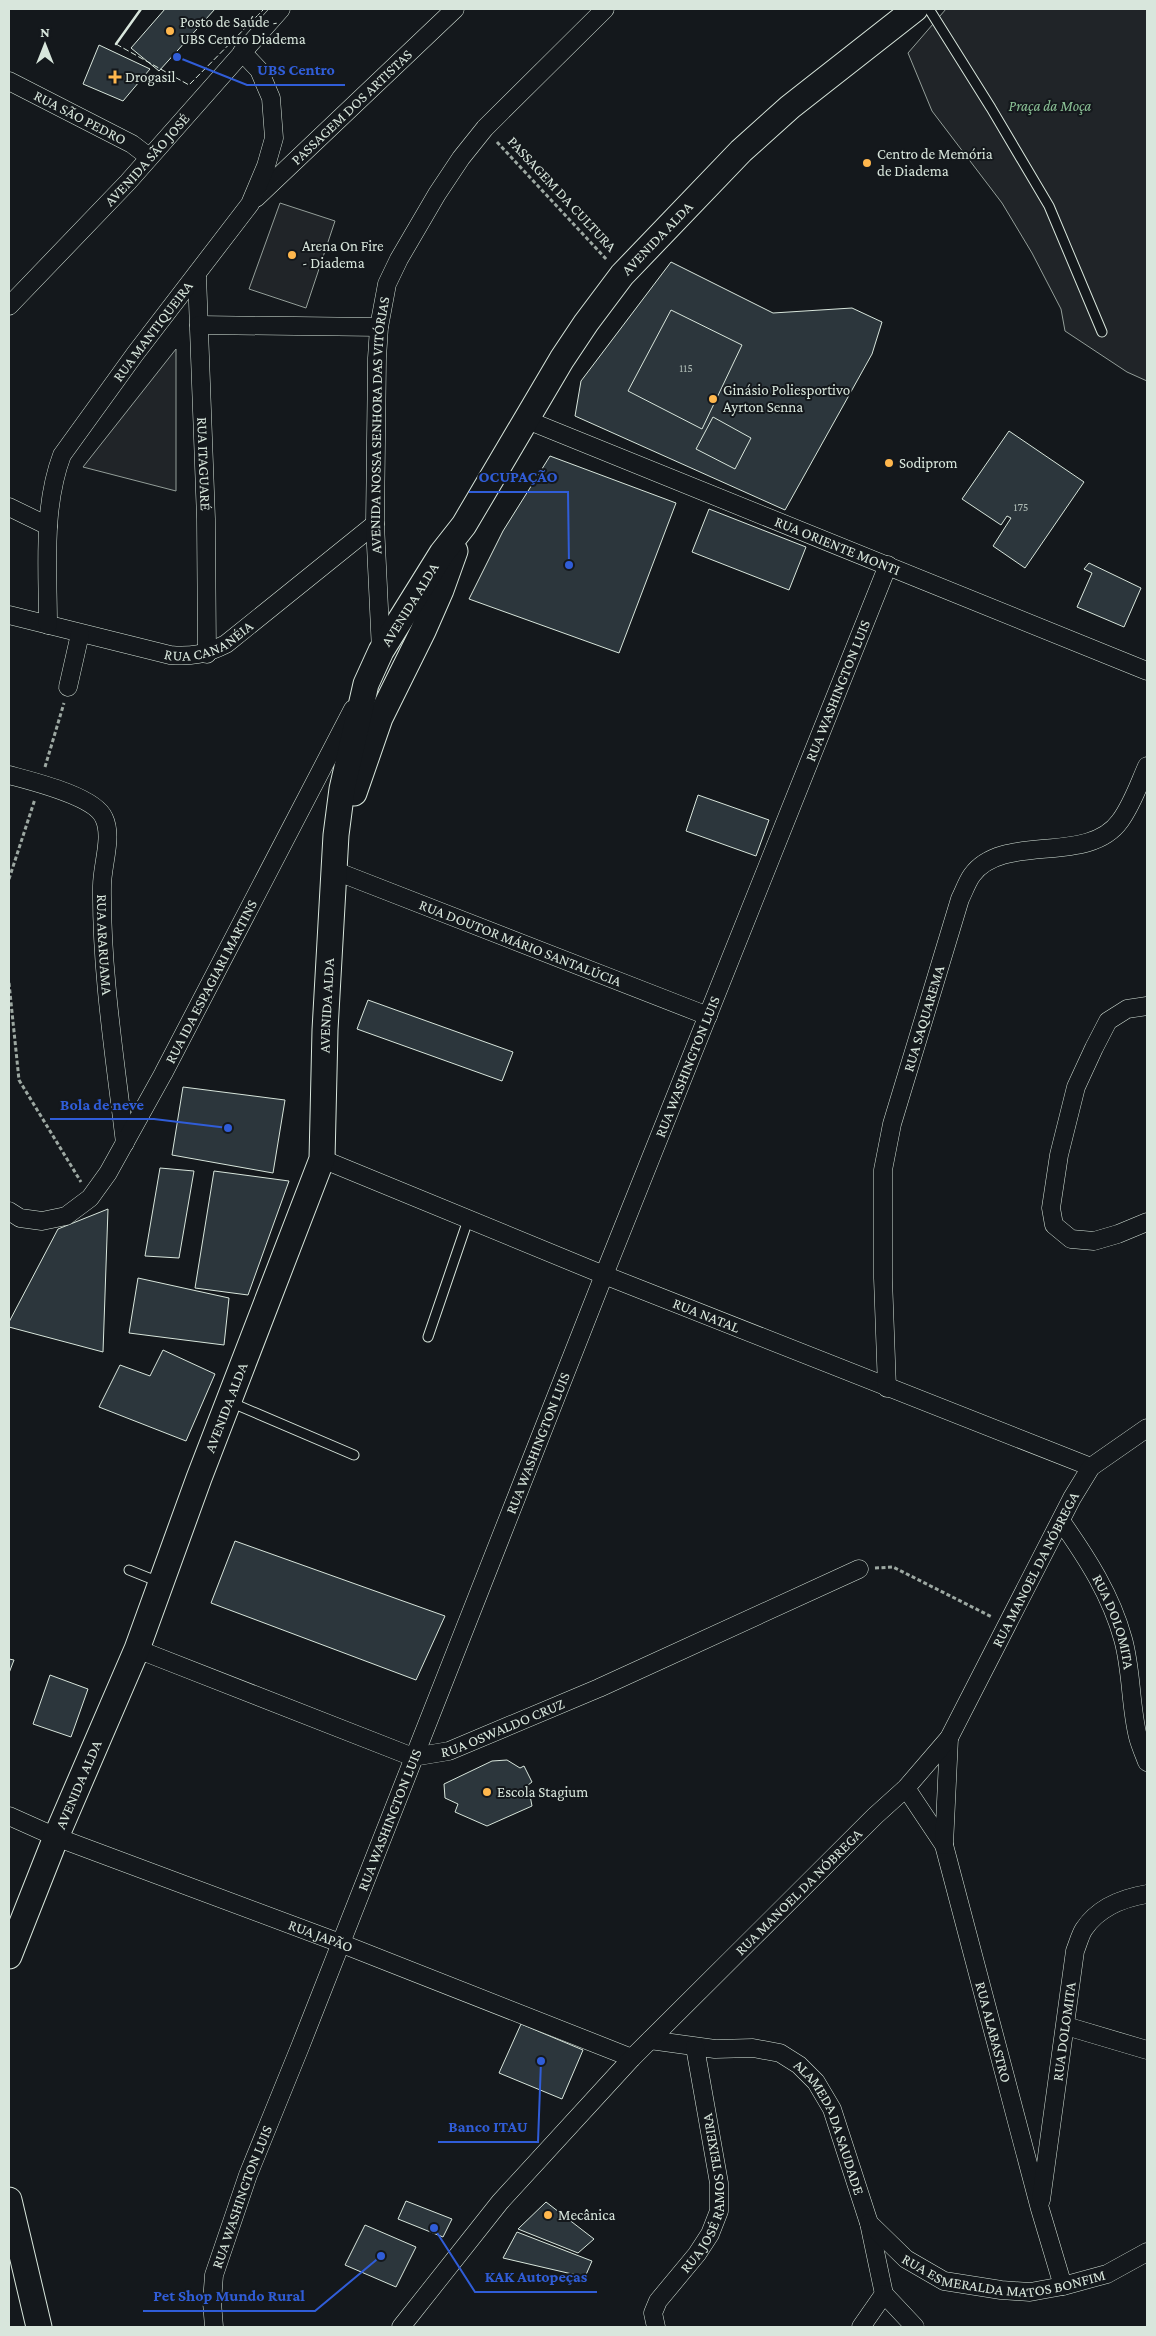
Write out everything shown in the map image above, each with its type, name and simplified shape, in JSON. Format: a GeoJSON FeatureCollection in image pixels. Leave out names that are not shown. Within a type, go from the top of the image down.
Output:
{"type":"FeatureCollection","features":[{"type":"Feature","properties":{"kind":"main road","name":"AVENIDA ALDA"},"geometry":{"type":"LineString","coordinates":[[9,1956],[56,1837],[137,1649],[199,1478],[230,1402],[322,1159],[324,1030],[336,835],[342,789],[366,684],[381,650],[437,561],[464,525],[581,330],[622,275],[713,178],[769,125],[916,9]]}},
{"type":"Feature","properties":{"kind":"main road","name":"AVENIDA ALDA"},"geometry":{"type":"LineString","coordinates":[[336,835],[352,800],[380,718],[441,590],[464,525]]}},
{"type":"Feature","properties":{"kind":"main road"},"geometry":{"type":"LineString","coordinates":[[380,718],[381,650]]}},
{"type":"Feature","properties":{"kind":"main road"},"geometry":{"type":"LineString","coordinates":[[11,2216],[39,2327]]}},
{"type":"Feature","properties":{"kind":"street","name":"AVENIDA SÃO JOSÉ"},"geometry":{"type":"LineString","coordinates":[[9,306],[128,182],[281,9]]}},
{"type":"Feature","properties":{"kind":"street","name":"PASSAGEM DOS ARTISTAS"},"geometry":{"type":"LineString","coordinates":[[250,204],[455,9]]}},
{"type":"Feature","properties":{"kind":"street","name":"AVENIDA NOSSA SENHORA DAS VITÓRIAS"},"geometry":{"type":"LineString","coordinates":[[381,650],[375,524],[379,327],[387,284],[399,259],[437,194],[461,158],[485,128],[605,9]]}},
{"type":"Feature","properties":{"kind":"street","name":"RUA MANTIQUEIRA"},"geometry":{"type":"LineString","coordinates":[[48,625],[48,526],[55,474],[62,456],[135,354],[250,204],[266,166],[274,138],[271,98],[259,70],[242,52]]}},
{"type":"Feature","properties":{"kind":"street","name":"RUA SÃO PEDRO"},"geometry":{"type":"LineString","coordinates":[[9,81],[132,144],[149,157]]}},
{"type":"Feature","properties":{"kind":"street","name":"RUA ITAGUARÉ"},"geometry":{"type":"LineString","coordinates":[[197,275],[206,519],[207,654]]}},
{"type":"Feature","properties":{"kind":"street"},"geometry":{"type":"LineString","coordinates":[[199,325],[379,327]]}},
{"type":"Feature","properties":{"kind":"street","name":"RUA ORIENTE MONTI"},"geometry":{"type":"LineString","coordinates":[[527,420],[1147,671]]}},
{"type":"Feature","properties":{"kind":"street"},"geometry":{"type":"LineString","coordinates":[[9,507],[48,526]]}},
{"type":"Feature","properties":{"kind":"street","name":"RUA CANANÉIA"},"geometry":{"type":"LineString","coordinates":[[9,615],[170,655],[193,656],[207,654],[226,644],[375,524]]}},
{"type":"Feature","properties":{"kind":"street","name":"RUA WASHINGTON LUIS"},"geometry":{"type":"LineString","coordinates":[[214,2327],[212,2302],[214,2275],[248,2174],[604,1274],[888,565]]}},
{"type":"Feature","properties":{"kind":"street"},"geometry":{"type":"LineString","coordinates":[[68,687],[80,634]]}},
{"type":"Feature","properties":{"kind":"street","name":"RUA IDA ESPAGIARI MARTINS"},"geometry":{"type":"LineString","coordinates":[[9,1211],[20,1218],[42,1220],[66,1216],[90,1198],[108,1173],[366,684]]}},
{"type":"Feature","properties":{"kind":"street","name":"RUA SAQUAREMA"},"geometry":{"type":"LineString","coordinates":[[888,1388],[883,1269],[883,1170],[892,1124],[960,899],[973,874],[992,858],[1067,847],[1100,838],[1120,822],[1147,766]]}},
{"type":"Feature","properties":{"kind":"street"},"geometry":{"type":"LineString","coordinates":[[9,775],[41,784]]}},
{"type":"Feature","properties":{"kind":"street","name":"RUA ARARUAMA"},"geometry":{"type":"LineString","coordinates":[[41,784],[81,800],[96,808],[104,817],[106,826],[102,885],[106,978],[125,1143]]}},
{"type":"Feature","properties":{"kind":"street","name":"RUA DOUTOR MÁRIO SANTALÚCIA"},"geometry":{"type":"LineString","coordinates":[[333,870],[708,1016]]}},
{"type":"Feature","properties":{"kind":"street"},"geometry":{"type":"LineString","coordinates":[[1147,1006],[1126,1009],[1108,1021],[1094,1048],[1076,1087],[1058,1155],[1051,1208],[1054,1225],[1071,1239],[1094,1241],[1118,1234],[1147,1222]]}},
{"type":"Feature","properties":{"kind":"street","name":"RUA NATAL"},"geometry":{"type":"LineString","coordinates":[[322,1159],[468,1220],[888,1388],[1092,1467]]}},
{"type":"Feature","properties":{"kind":"street","name":"RUA MANOEL DA NÓBREGA"},"geometry":{"type":"LineString","coordinates":[[401,2327],[500,2202],[632,2058],[875,1816],[906,1788],[949,1738],[1062,1521],[1072,1498],[1092,1467],[1147,1428]]}},
{"type":"Feature","properties":{"kind":"street","name":"RUA DOLOMITA"},"geometry":{"type":"LineString","coordinates":[[1062,1521],[1104,1588],[1123,1638],[1131,1678],[1138,1736],[1147,1762]]}},
{"type":"Feature","properties":{"kind":"street","name":"RUA OSWALDO CRUZ"},"geometry":{"type":"LineString","coordinates":[[413,1757],[449,1751],[590,1692],[860,1569]]}},
{"type":"Feature","properties":{"kind":"street"},"geometry":{"type":"LineString","coordinates":[[137,1649],[413,1757]]}},
{"type":"Feature","properties":{"kind":"street"},"geometry":{"type":"LineString","coordinates":[[944,1845],[949,1738]]}},
{"type":"Feature","properties":{"kind":"street","name":"RUA ALABASTRO"},"geometry":{"type":"LineString","coordinates":[[906,1788],[944,1845],[1040,2209],[1063,2286]]}},
{"type":"Feature","properties":{"kind":"street","name":"RUA JAPÃO"},"geometry":{"type":"LineString","coordinates":[[9,1816],[56,1837],[340,1943],[632,2058]]}},
{"type":"Feature","properties":{"kind":"street","name":"RUA DOLOMITA"},"geometry":{"type":"LineString","coordinates":[[1040,2209],[1075,1951],[1084,1929],[1106,1907],[1130,1897],[1147,1894]]}},
{"type":"Feature","properties":{"kind":"street"},"geometry":{"type":"LineString","coordinates":[[1066,2026],[1147,2050]]}},
{"type":"Feature","properties":{"kind":"street","name":"ALAMEDA DA SAUDADE"},"geometry":{"type":"LineString","coordinates":[[650,2040],[695,2047],[753,2048],[780,2053],[798,2064],[816,2082],[832,2109],[869,2223],[884,2294]]}},
{"type":"Feature","properties":{"kind":"street","name":"RUA JOSÉ RAMOS TEIXEIRA"},"geometry":{"type":"LineString","coordinates":[[656,2327],[653,2313],[658,2301],[697,2254],[710,2234],[719,2211],[719,2182],[695,2047]]}},
{"type":"Feature","properties":{"kind":"street","name":"RUA ESMERALDA MATOS BONFIM"},"geometry":{"type":"LineString","coordinates":[[869,2223],[906,2259],[944,2281],[1001,2290],[1030,2292],[1063,2286],[1106,2274],[1147,2252]]}},
{"type":"Feature","properties":{"kind":"street"},"geometry":{"type":"LineString","coordinates":[[862,2327],[884,2294],[916,2327]]}},
{"type":"Feature","properties":{"kind":"lane"},"geometry":{"type":"LineString","coordinates":[[929,9],[1049,206],[1102,332]]}},
{"type":"Feature","properties":{"kind":"lane"},"geometry":{"type":"LineString","coordinates":[[428,1337],[468,1220]]}},
{"type":"Feature","properties":{"kind":"lane"},"geometry":{"type":"LineString","coordinates":[[230,1402],[354,1454]]}},
{"type":"Feature","properties":{"kind":"lane"},"geometry":{"type":"LineString","coordinates":[[129,1570],[161,1583]]}},
{"type":"Feature","properties":{"kind":"path","name":"PASSAGEM DA CULTURA"},"geometry":{"type":"LineString","coordinates":[[485,128],[622,275]]}},
{"type":"Feature","properties":{"kind":"path"},"geometry":{"type":"LineString","coordinates":[[9,879],[41,784],[68,687]]}},
{"type":"Feature","properties":{"kind":"path"},"geometry":{"type":"LineString","coordinates":[[9,983],[19,1080],[90,1198]]}},
{"type":"Feature","properties":{"kind":"path"},"geometry":{"type":"LineString","coordinates":[[860,1569],[893,1567],[1008,1625]]}},
{"type":"Feature","properties":{"kind":"green space","name":"Praça da Moça"},"geometry":{"type":"Polygon","coordinates":[[[946,9],[1147,9],[1147,381],[1127,372],[1065,331],[1061,309],[1032,253],[1002,203],[932,111],[908,53],[946,9]]]}},
{"type":"Feature","properties":{"kind":"green space","name":"Arena On Fire - Diadema"},"geometry":{"type":"Polygon","coordinates":[[[280,203],[335,221],[306,308],[249,289],[280,203]]]}},
{"type":"Feature","properties":{"kind":"green space"},"geometry":{"type":"Polygon","coordinates":[[[176,349],[176,491],[83,467],[176,349]]]}},
{"type":"Feature","properties":{"kind":"building","name":"Posto de Saúde - UBS Centro Diadema"},"geometry":{"type":"Polygon","coordinates":[[[165,9],[215,9],[159,71],[131,48],[165,9]]]}},
{"type":"Feature","properties":{"kind":"building","name":"Drogasil"},"geometry":{"type":"Polygon","coordinates":[[[99,45],[150,69],[123,101],[83,84],[99,45]]]}},
{"type":"Feature","properties":{"kind":"building","name":"Ginásio Poliesportivo Ayrton Senna"},"geometry":{"type":"Polygon","coordinates":[[[671,262],[773,313],[852,308],[882,322],[872,354],[785,510],[575,416],[581,381],[671,262]]]}},
{"type":"Feature","properties":{"kind":"building","name":"Ginásio Poliesportivo Ayrton Senna"},"geometry":{"type":"Polygon","coordinates":[[[671,310],[742,345],[702,429],[628,391],[671,310]]]}},
{"type":"Feature","properties":{"kind":"building"},"geometry":{"type":"Polygon","coordinates":[[[713,417],[751,438],[735,469],[696,449],[713,417]]]}},
{"type":"Feature","properties":{"kind":"building"},"geometry":{"type":"Polygon","coordinates":[[[1009,431],[1084,482],[1025,568],[993,546],[1011,518],[1007,516],[1001,525],[962,499],[1009,431]]]}},
{"type":"Feature","properties":{"kind":"building"},"geometry":{"type":"Polygon","coordinates":[[[550,456],[676,503],[619,653],[469,599],[503,531],[550,456]]]}},
{"type":"Feature","properties":{"kind":"building"},"geometry":{"type":"Polygon","coordinates":[[[709,509],[806,547],[789,590],[692,552],[709,509]]]}},
{"type":"Feature","properties":{"kind":"building"},"geometry":{"type":"Polygon","coordinates":[[[1089,563],[1141,588],[1124,627],[1077,607],[1092,573],[1084,569],[1089,563]]]}},
{"type":"Feature","properties":{"kind":"building"},"geometry":{"type":"Polygon","coordinates":[[[698,795],[769,820],[756,856],[686,831],[698,795]]]}},
{"type":"Feature","properties":{"kind":"building"},"geometry":{"type":"Polygon","coordinates":[[[368,1000],[513,1052],[502,1081],[357,1029],[368,1000]]]}},
{"type":"Feature","properties":{"kind":"building"},"geometry":{"type":"Polygon","coordinates":[[[183,1087],[285,1100],[273,1173],[172,1155],[183,1087]]]}},
{"type":"Feature","properties":{"kind":"building"},"geometry":{"type":"Polygon","coordinates":[[[160,1168],[194,1171],[179,1258],[145,1256],[160,1168]]]}},
{"type":"Feature","properties":{"kind":"building"},"geometry":{"type":"Polygon","coordinates":[[[214,1171],[289,1181],[248,1295],[195,1288],[214,1171]]]}},
{"type":"Feature","properties":{"kind":"building"},"geometry":{"type":"Polygon","coordinates":[[[108,1209],[103,1352],[9,1327],[9,1322],[58,1229],[108,1209]]]}},
{"type":"Feature","properties":{"kind":"building"},"geometry":{"type":"Polygon","coordinates":[[[138,1278],[229,1298],[224,1345],[129,1333],[138,1278]]]}},
{"type":"Feature","properties":{"kind":"building"},"geometry":{"type":"Polygon","coordinates":[[[163,1350],[215,1374],[186,1441],[99,1407],[120,1365],[150,1376],[163,1350]]]}},
{"type":"Feature","properties":{"kind":"building"},"geometry":{"type":"Polygon","coordinates":[[[235,1541],[445,1616],[416,1680],[211,1603],[235,1541]]]}},
{"type":"Feature","properties":{"kind":"building"},"geometry":{"type":"Polygon","coordinates":[[[9,1659],[14,1660],[9,1673],[9,1659]]]}},
{"type":"Feature","properties":{"kind":"building"},"geometry":{"type":"Polygon","coordinates":[[[50,1675],[88,1689],[71,1737],[33,1724],[50,1675]]]}},
{"type":"Feature","properties":{"kind":"building","name":"Escola Stagium"},"geometry":{"type":"Polygon","coordinates":[[[507,1760],[520,1768],[524,1766],[532,1782],[528,1785],[532,1806],[487,1826],[455,1812],[458,1804],[445,1798],[444,1784],[492,1761],[507,1760]]]}},
{"type":"Feature","properties":{"kind":"building"},"geometry":{"type":"Polygon","coordinates":[[[521,2024],[583,2050],[562,2099],[499,2073],[521,2024]]]}},
{"type":"Feature","properties":{"kind":"building"},"geometry":{"type":"Polygon","coordinates":[[[406,2201],[452,2219],[443,2237],[398,2219],[406,2201]]]}},
{"type":"Feature","properties":{"kind":"building","name":"Mecânica"},"geometry":{"type":"Polygon","coordinates":[[[546,2202],[594,2239],[578,2253],[518,2229],[546,2202]]]}},
{"type":"Feature","properties":{"kind":"building"},"geometry":{"type":"Polygon","coordinates":[[[365,2225],[416,2247],[396,2287],[345,2265],[365,2225]]]}},
{"type":"Feature","properties":{"kind":"building"},"geometry":{"type":"Polygon","coordinates":[[[517,2232],[592,2261],[585,2277],[503,2258],[517,2232]]]}},
{"type":"Feature","properties":{"kind":"fence"},"geometry":{"type":"LineString","coordinates":[[116,44],[189,85],[264,9]]}},
{"type":"Feature","properties":{"kind":"wall"},"geometry":{"type":"LineString","coordinates":[[116,44],[141,9]]}},
{"type":"Feature","properties":{"kind":"place","name":"Posto de Saúde - UBS Centro Diadema"},"geometry":{"type":"Point","coordinates":[170,31]}},
{"type":"Feature","properties":{"kind":"place","name":"UBS Centro"},"geometry":{"type":"Point","coordinates":[177,57]}},
{"type":"Feature","properties":{"kind":"place","name":"Drogasil"},"geometry":{"type":"Point","coordinates":[115,77]}},
{"type":"Feature","properties":{"kind":"place","name":"Centro de Memória de Diadema"},"geometry":{"type":"Point","coordinates":[867,163]}},
{"type":"Feature","properties":{"kind":"place","name":"Arena On Fire - Diadema"},"geometry":{"type":"Point","coordinates":[292,255]}},
{"type":"Feature","properties":{"kind":"place","name":"Ginásio Poliesportivo Ayrton Senna"},"geometry":{"type":"Point","coordinates":[713,399]}},
{"type":"Feature","properties":{"kind":"place","name":"Sodiprom"},"geometry":{"type":"Point","coordinates":[889,463]}},
{"type":"Feature","properties":{"kind":"place","name":"OCUPAÇÃO"},"geometry":{"type":"Point","coordinates":[569,565]}},
{"type":"Feature","properties":{"kind":"place","name":"Bola de neve"},"geometry":{"type":"Point","coordinates":[228,1128]}},
{"type":"Feature","properties":{"kind":"place","name":"Escola Stagium"},"geometry":{"type":"Point","coordinates":[487,1792]}},
{"type":"Feature","properties":{"kind":"place","name":"Banco ITAU"},"geometry":{"type":"Point","coordinates":[541,2061]}},
{"type":"Feature","properties":{"kind":"place","name":"Mecânica"},"geometry":{"type":"Point","coordinates":[548,2215]}},
{"type":"Feature","properties":{"kind":"place","name":"KAK Autopeças"},"geometry":{"type":"Point","coordinates":[434,2228]}},
{"type":"Feature","properties":{"kind":"place","name":"Pet Shop Mundo Rural"},"geometry":{"type":"Point","coordinates":[381,2256]}}]}
